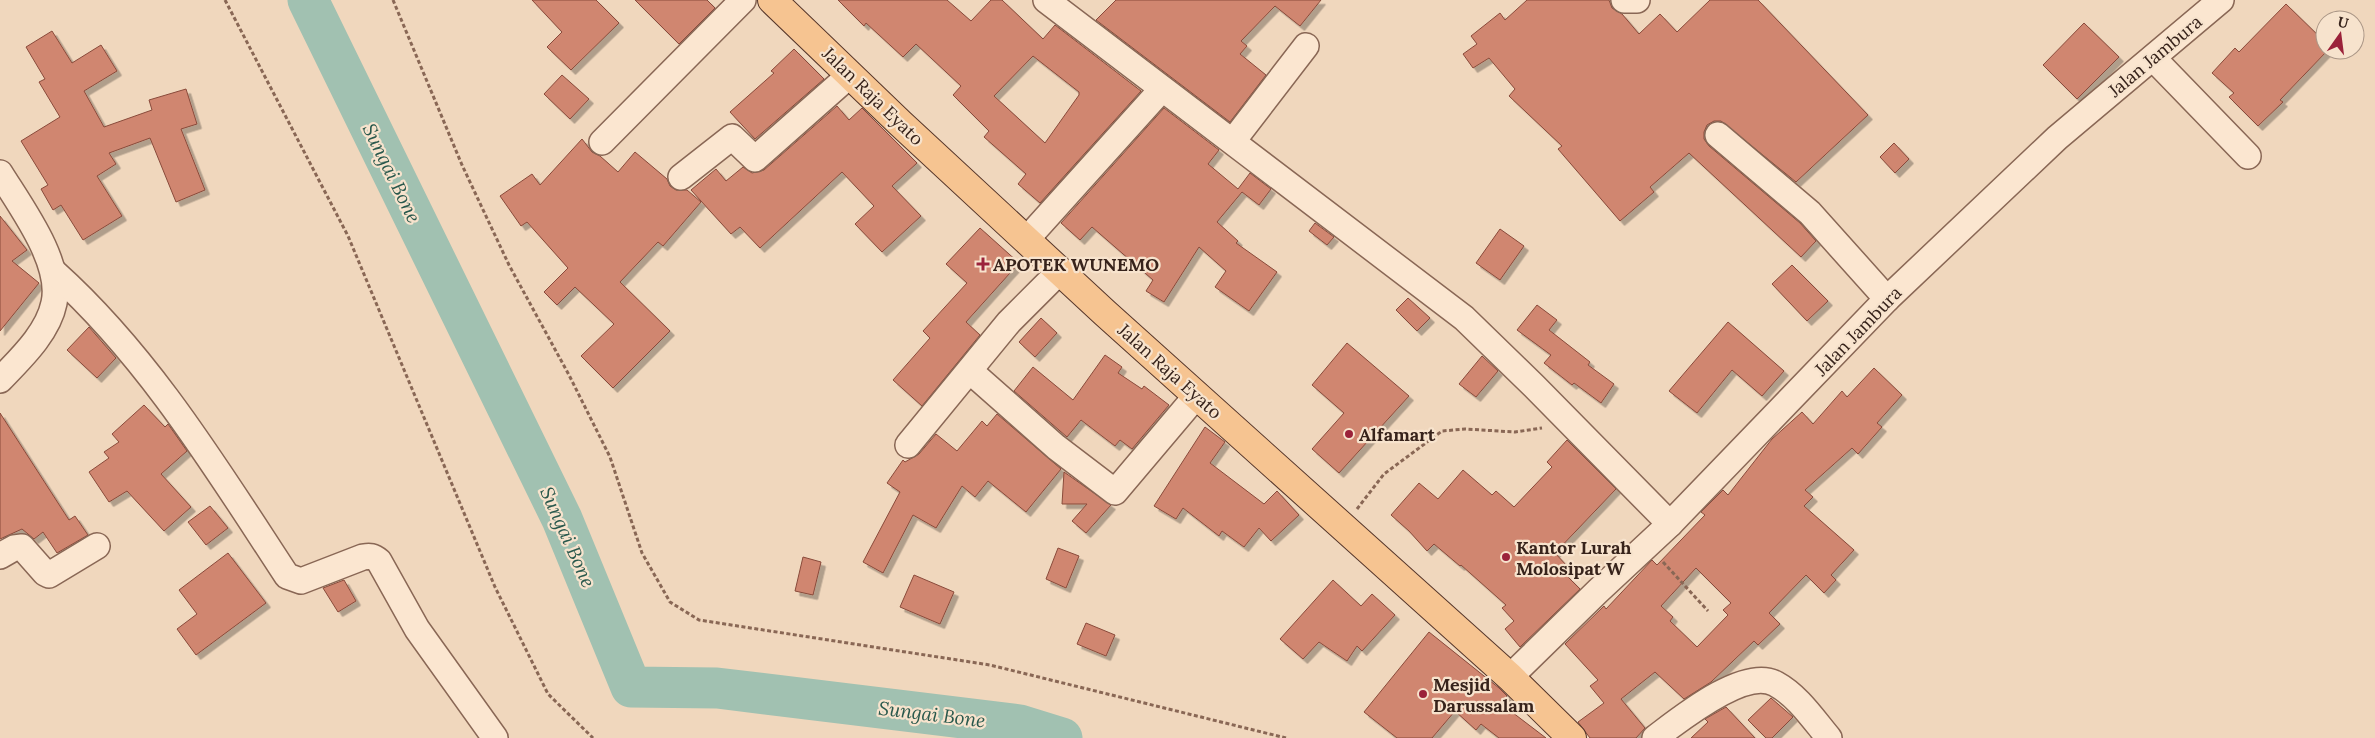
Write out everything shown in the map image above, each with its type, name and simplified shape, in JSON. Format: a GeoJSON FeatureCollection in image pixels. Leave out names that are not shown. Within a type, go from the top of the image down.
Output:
{"type":"FeatureCollection","features":[{"type":"Feature","properties":{"kind":"main road","name":"Jalan Raja Eyato"},"geometry":{"type":"LineString","coordinates":[[772,0],[1060,272],[1510,677],[1572,738]]}},
{"type":"Feature","properties":{"kind":"street"},"geometry":{"type":"LineString","coordinates":[[602,142],[743,0]]}},
{"type":"Feature","properties":{"kind":"street"},"geometry":{"type":"LineString","coordinates":[[1046,0],[1464,318],[1670,524]]}},
{"type":"Feature","properties":{"kind":"street"},"geometry":{"type":"LineString","coordinates":[[1624,0],[1638,0]]}},
{"type":"Feature","properties":{"kind":"street","name":"Jalan Jambura"},"geometry":{"type":"LineString","coordinates":[[1510,677],[1670,524],[1887,299],[2057,138],[2222,0]]}},
{"type":"Feature","properties":{"kind":"street"},"geometry":{"type":"LineString","coordinates":[[1233,141],[1306,46]]}},
{"type":"Feature","properties":{"kind":"street"},"geometry":{"type":"LineString","coordinates":[[2153,58],[2248,156]]}},
{"type":"Feature","properties":{"kind":"street"},"geometry":{"type":"LineString","coordinates":[[681,177],[732,137],[755,159],[850,75]]}},
{"type":"Feature","properties":{"kind":"street"},"geometry":{"type":"LineString","coordinates":[[1026,240],[1162,89]]}},
{"type":"Feature","properties":{"kind":"street"},"geometry":{"type":"LineString","coordinates":[[1718,135],[1810,213],[1887,299]]}},
{"type":"Feature","properties":{"kind":"street"},"geometry":{"type":"LineString","coordinates":[[0,380],[38,337],[54,305],[57,287],[47,254],[3,187]]}},
{"type":"Feature","properties":{"kind":"street"},"geometry":{"type":"LineString","coordinates":[[54,272],[109,326],[185,425],[288,576],[301,581],[370,556],[380,561],[418,629],[495,738]]}},
{"type":"Feature","properties":{"kind":"street"},"geometry":{"type":"LineString","coordinates":[[908,445],[1009,322],[1060,272]]}},
{"type":"Feature","properties":{"kind":"street"},"geometry":{"type":"LineString","coordinates":[[970,371],[1056,447],[1115,492],[1197,395]]}},
{"type":"Feature","properties":{"kind":"street"},"geometry":{"type":"LineString","coordinates":[[0,556],[14,548],[22,547],[45,573],[50,575],[97,546]]}},
{"type":"Feature","properties":{"kind":"street"},"geometry":{"type":"LineString","coordinates":[[1654,738],[1680,719],[1740,683],[1756,680],[1774,682],[1794,697],[1830,738]]}},
{"type":"Feature","properties":{"kind":"path"},"geometry":{"type":"LineString","coordinates":[[225,0],[348,236],[496,586],[548,694],[593,738]]}},
{"type":"Feature","properties":{"kind":"path"},"geometry":{"type":"LineString","coordinates":[[393,0],[462,165],[509,266],[569,374],[610,457],[642,553],[670,602],[699,620],[990,665],[1286,738]]}},
{"type":"Feature","properties":{"kind":"path"},"geometry":{"type":"LineString","coordinates":[[1343,527],[1384,474],[1442,431],[1465,429],[1515,432],[1541,428],[1563,417]]}},
{"type":"Feature","properties":{"kind":"path"},"geometry":{"type":"LineString","coordinates":[[1647,545],[1708,611]]}},
{"type":"Feature","properties":{"kind":"building"},"geometry":{"type":"Polygon","coordinates":[[[532,0],[596,0],[619,23],[571,70],[547,47],[562,32],[532,0]]]}},
{"type":"Feature","properties":{"kind":"building"},"geometry":{"type":"Polygon","coordinates":[[[635,0],[707,0],[715,8],[679,44],[635,0]]]}},
{"type":"Feature","properties":{"kind":"building"},"geometry":{"type":"Polygon","coordinates":[[[838,0],[947,0],[971,21],[991,0],[1002,0],[1043,39],[1055,25],[1141,91],[1040,203],[1018,184],[1026,174],[984,137],[989,131],[953,95],[961,86],[916,44],[903,57],[866,23],[864,26],[838,0]],[[1033,56],[994,96],[1045,143],[1079,95],[1079,92],[1033,56]]]}},
{"type":"Feature","properties":{"kind":"building"},"geometry":{"type":"Polygon","coordinates":[[[1116,0],[1321,0],[1300,26],[1275,6],[1241,41],[1247,46],[1240,54],[1266,75],[1230,122],[1096,20],[1116,0]]]}},
{"type":"Feature","properties":{"kind":"building"},"geometry":{"type":"Polygon","coordinates":[[[1527,0],[1609,0],[1612,8],[1622,14],[1639,34],[1660,14],[1677,32],[1710,0],[1758,0],[1868,115],[1796,182],[1721,121],[1714,121],[1707,125],[1704,139],[1709,146],[1800,223],[1816,241],[1801,257],[1689,153],[1650,187],[1654,192],[1620,221],[1558,149],[1562,146],[1509,96],[1515,89],[1489,58],[1473,68],[1463,54],[1477,44],[1471,36],[1500,13],[1505,20],[1527,0]]]}},
{"type":"Feature","properties":{"kind":"building"},"geometry":{"type":"Polygon","coordinates":[[[2286,4],[2315,32],[2315,60],[2318,60],[2280,100],[2283,102],[2258,126],[2229,97],[2234,93],[2212,73],[2235,48],[2239,52],[2286,4]]]}},
{"type":"Feature","properties":{"kind":"building"},"geometry":{"type":"Polygon","coordinates":[[[2084,23],[2119,57],[2077,99],[2043,65],[2084,23]]]}},
{"type":"Feature","properties":{"kind":"building"},"geometry":{"type":"Polygon","coordinates":[[[52,31],[72,63],[101,45],[117,71],[84,91],[104,127],[152,110],[149,100],[186,89],[197,124],[181,129],[205,190],[176,202],[150,138],[109,153],[116,164],[97,176],[122,216],[83,240],[61,205],[53,210],[41,189],[48,185],[21,141],[60,117],[39,82],[45,79],[26,47],[52,31]]]}},
{"type":"Feature","properties":{"kind":"building"},"geometry":{"type":"Polygon","coordinates":[[[794,49],[824,79],[755,139],[730,112],[774,73],[771,71],[794,49]]]}},
{"type":"Feature","properties":{"kind":"building"},"geometry":{"type":"Polygon","coordinates":[[[562,75],[589,99],[570,119],[544,94],[562,75]]]}},
{"type":"Feature","properties":{"kind":"building"},"geometry":{"type":"Polygon","coordinates":[[[837,106],[849,120],[862,108],[917,163],[892,186],[921,216],[882,252],[855,224],[874,206],[842,172],[760,248],[740,227],[731,234],[691,190],[716,169],[726,181],[743,167],[752,173],[764,170],[837,106]]]}},
{"type":"Feature","properties":{"kind":"building"},"geometry":{"type":"Polygon","coordinates":[[[1164,108],[1219,150],[1208,164],[1238,189],[1250,173],[1271,189],[1259,205],[1242,192],[1217,222],[1238,241],[1236,243],[1277,272],[1249,311],[1215,287],[1226,271],[1199,247],[1164,302],[1146,291],[1153,280],[1092,227],[1080,240],[1061,223],[1164,108]]]}},
{"type":"Feature","properties":{"kind":"building"},"geometry":{"type":"Polygon","coordinates":[[[582,139],[592,152],[600,156],[618,172],[635,152],[667,179],[670,186],[676,190],[687,190],[701,202],[663,246],[658,242],[620,282],[670,331],[613,388],[581,356],[614,324],[575,287],[557,305],[544,292],[568,268],[527,222],[521,226],[500,196],[532,174],[540,185],[582,139]]]}},
{"type":"Feature","properties":{"kind":"building"},"geometry":{"type":"Polygon","coordinates":[[[1894,143],[1909,159],[1895,173],[1880,157],[1894,143]]]}},
{"type":"Feature","properties":{"kind":"building"},"geometry":{"type":"Polygon","coordinates":[[[0,216],[27,250],[12,261],[39,283],[0,331],[0,216]]]}},
{"type":"Feature","properties":{"kind":"building"},"geometry":{"type":"Polygon","coordinates":[[[1315,223],[1334,237],[1327,245],[1309,231],[1315,223]]]}},
{"type":"Feature","properties":{"kind":"building"},"geometry":{"type":"Polygon","coordinates":[[[980,228],[1019,263],[966,322],[980,335],[922,406],[893,380],[930,338],[923,331],[967,283],[946,264],[980,228]]]}},
{"type":"Feature","properties":{"kind":"building"},"geometry":{"type":"Polygon","coordinates":[[[1500,229],[1524,246],[1500,280],[1476,263],[1500,229]]]}},
{"type":"Feature","properties":{"kind":"building"},"geometry":{"type":"Polygon","coordinates":[[[1792,265],[1828,301],[1807,321],[1772,284],[1792,265]]]}},
{"type":"Feature","properties":{"kind":"building"},"geometry":{"type":"Polygon","coordinates":[[[1408,298],[1430,318],[1417,331],[1396,310],[1408,298]]]}},
{"type":"Feature","properties":{"kind":"building"},"geometry":{"type":"Polygon","coordinates":[[[1537,305],[1557,320],[1549,330],[1590,362],[1588,365],[1614,384],[1601,403],[1574,383],[1572,385],[1544,363],[1551,355],[1517,330],[1537,305]]]}},
{"type":"Feature","properties":{"kind":"building"},"geometry":{"type":"Polygon","coordinates":[[[1041,318],[1057,333],[1035,357],[1019,342],[1041,318]]]}},
{"type":"Feature","properties":{"kind":"building"},"geometry":{"type":"Polygon","coordinates":[[[1728,322],[1784,371],[1762,396],[1732,370],[1697,413],[1669,391],[1728,322]]]}},
{"type":"Feature","properties":{"kind":"building"},"geometry":{"type":"Polygon","coordinates":[[[89,327],[116,358],[97,378],[67,350],[89,327]]]}},
{"type":"Feature","properties":{"kind":"building"},"geometry":{"type":"Polygon","coordinates":[[[1347,343],[1409,396],[1339,473],[1312,449],[1344,413],[1312,385],[1347,343]]]}},
{"type":"Feature","properties":{"kind":"building"},"geometry":{"type":"Polygon","coordinates":[[[1105,355],[1122,367],[1118,373],[1142,389],[1144,386],[1169,405],[1132,449],[1120,440],[1115,446],[1081,420],[1067,437],[1014,391],[1033,367],[1073,400],[1105,355]]]}},
{"type":"Feature","properties":{"kind":"building"},"geometry":{"type":"Polygon","coordinates":[[[1482,356],[1498,371],[1476,397],[1459,384],[1482,356]]]}},
{"type":"Feature","properties":{"kind":"building"},"geometry":{"type":"Polygon","coordinates":[[[1874,368],[1902,395],[1877,423],[1882,427],[1858,454],[1852,448],[1805,490],[1813,497],[1804,506],[1854,550],[1831,575],[1836,580],[1824,593],[1806,575],[1769,613],[1780,624],[1758,645],[1754,641],[1711,682],[1684,699],[1655,672],[1621,699],[1645,728],[1636,738],[1590,738],[1578,722],[1604,703],[1590,686],[1598,680],[1565,644],[1604,606],[1606,609],[1652,560],[1657,565],[1705,515],[1701,512],[1723,490],[1728,495],[1772,439],[1802,412],[1813,424],[1842,391],[1847,397],[1874,368]],[[1696,568],[1661,606],[1673,617],[1670,621],[1697,647],[1728,615],[1723,610],[1731,603],[1696,568]]]}},
{"type":"Feature","properties":{"kind":"building"},"geometry":{"type":"Polygon","coordinates":[[[144,405],[165,427],[168,424],[187,451],[161,474],[191,507],[164,531],[127,491],[109,502],[89,472],[109,458],[104,452],[119,442],[112,434],[144,405]]]}},
{"type":"Feature","properties":{"kind":"building"},"geometry":{"type":"Polygon","coordinates":[[[0,413],[69,520],[75,516],[88,535],[57,553],[43,532],[34,539],[22,529],[0,539],[0,413]]]}},
{"type":"Feature","properties":{"kind":"building"},"geometry":{"type":"Polygon","coordinates":[[[997,414],[1061,469],[1026,512],[988,481],[975,497],[962,486],[936,528],[913,515],[883,573],[863,562],[900,492],[887,483],[903,460],[905,462],[919,454],[936,434],[957,451],[982,421],[987,426],[997,414]]]}},
{"type":"Feature","properties":{"kind":"building"},"geometry":{"type":"Polygon","coordinates":[[[1205,427],[1225,442],[1210,463],[1264,504],[1277,491],[1299,515],[1271,541],[1259,528],[1244,547],[1222,531],[1219,536],[1183,508],[1176,519],[1154,506],[1205,427]]]}},
{"type":"Feature","properties":{"kind":"building"},"geometry":{"type":"Polygon","coordinates":[[[1567,440],[1616,489],[1555,553],[1567,566],[1562,571],[1580,589],[1520,647],[1505,629],[1514,621],[1502,608],[1506,605],[1434,544],[1427,551],[1391,515],[1419,483],[1438,499],[1463,470],[1492,495],[1496,491],[1514,507],[1552,467],[1547,462],[1567,440]]]}},
{"type":"Feature","properties":{"kind":"building"},"geometry":{"type":"Polygon","coordinates":[[[1064,472],[1111,505],[1086,533],[1072,521],[1087,504],[1062,504],[1064,472]]]}},
{"type":"Feature","properties":{"kind":"building"},"geometry":{"type":"Polygon","coordinates":[[[210,506],[228,528],[206,545],[188,522],[210,506]]]}},
{"type":"Feature","properties":{"kind":"building"},"geometry":{"type":"Polygon","coordinates":[[[1058,548],[1079,556],[1066,588],[1046,579],[1058,548]]]}},
{"type":"Feature","properties":{"kind":"building"},"geometry":{"type":"Polygon","coordinates":[[[228,553],[266,603],[196,655],[177,629],[197,614],[179,590],[228,553]]]}},
{"type":"Feature","properties":{"kind":"building"},"geometry":{"type":"Polygon","coordinates":[[[803,557],[821,562],[813,595],[795,591],[803,557]]]}},
{"type":"Feature","properties":{"kind":"building"},"geometry":{"type":"Polygon","coordinates":[[[914,575],[954,592],[940,624],[900,607],[914,575]]]}},
{"type":"Feature","properties":{"kind":"building"},"geometry":{"type":"Polygon","coordinates":[[[344,580],[356,601],[338,612],[323,588],[344,580]]]}},
{"type":"Feature","properties":{"kind":"building"},"geometry":{"type":"Polygon","coordinates":[[[1333,580],[1361,606],[1372,594],[1395,615],[1362,651],[1357,646],[1347,661],[1319,642],[1303,659],[1280,639],[1333,580]]]}},
{"type":"Feature","properties":{"kind":"building"},"geometry":{"type":"Polygon","coordinates":[[[1086,623],[1115,635],[1106,656],[1077,644],[1086,623]]]}},
{"type":"Feature","properties":{"kind":"building","name":"Mesjid Darussalam"},"geometry":{"type":"Polygon","coordinates":[[[1429,632],[1499,688],[1507,696],[1500,703],[1546,738],[1499,738],[1481,724],[1476,730],[1455,711],[1432,738],[1397,738],[1364,712],[1429,632]]]}},
{"type":"Feature","properties":{"kind":"building"},"geometry":{"type":"Polygon","coordinates":[[[1771,698],[1793,717],[1772,738],[1766,738],[1748,720],[1771,698]]]}},
{"type":"Feature","properties":{"kind":"building"},"geometry":{"type":"Polygon","coordinates":[[[1726,707],[1755,738],[1691,738],[1708,722],[1705,719],[1726,707]]]}},
{"type":"Feature","properties":{"kind":"waterway","name":"Sungai Bone"},"geometry":{"type":"LineString","coordinates":[[308,0],[562,519],[631,687],[717,688],[1020,725],[1062,738]]}},
{"type":"Feature","properties":{"kind":"place","name":"APOTEK WUNEMO"},"geometry":{"type":"Point","coordinates":[983,264]}},
{"type":"Feature","properties":{"kind":"place","name":"Alfamart"},"geometry":{"type":"Point","coordinates":[1349,434]}},
{"type":"Feature","properties":{"kind":"place","name":"Kantor Lurah Molosipat W"},"geometry":{"type":"Point","coordinates":[1506,557]}},
{"type":"Feature","properties":{"kind":"place","name":"Mesjid Darussalam"},"geometry":{"type":"Point","coordinates":[1423,694]}}]}
